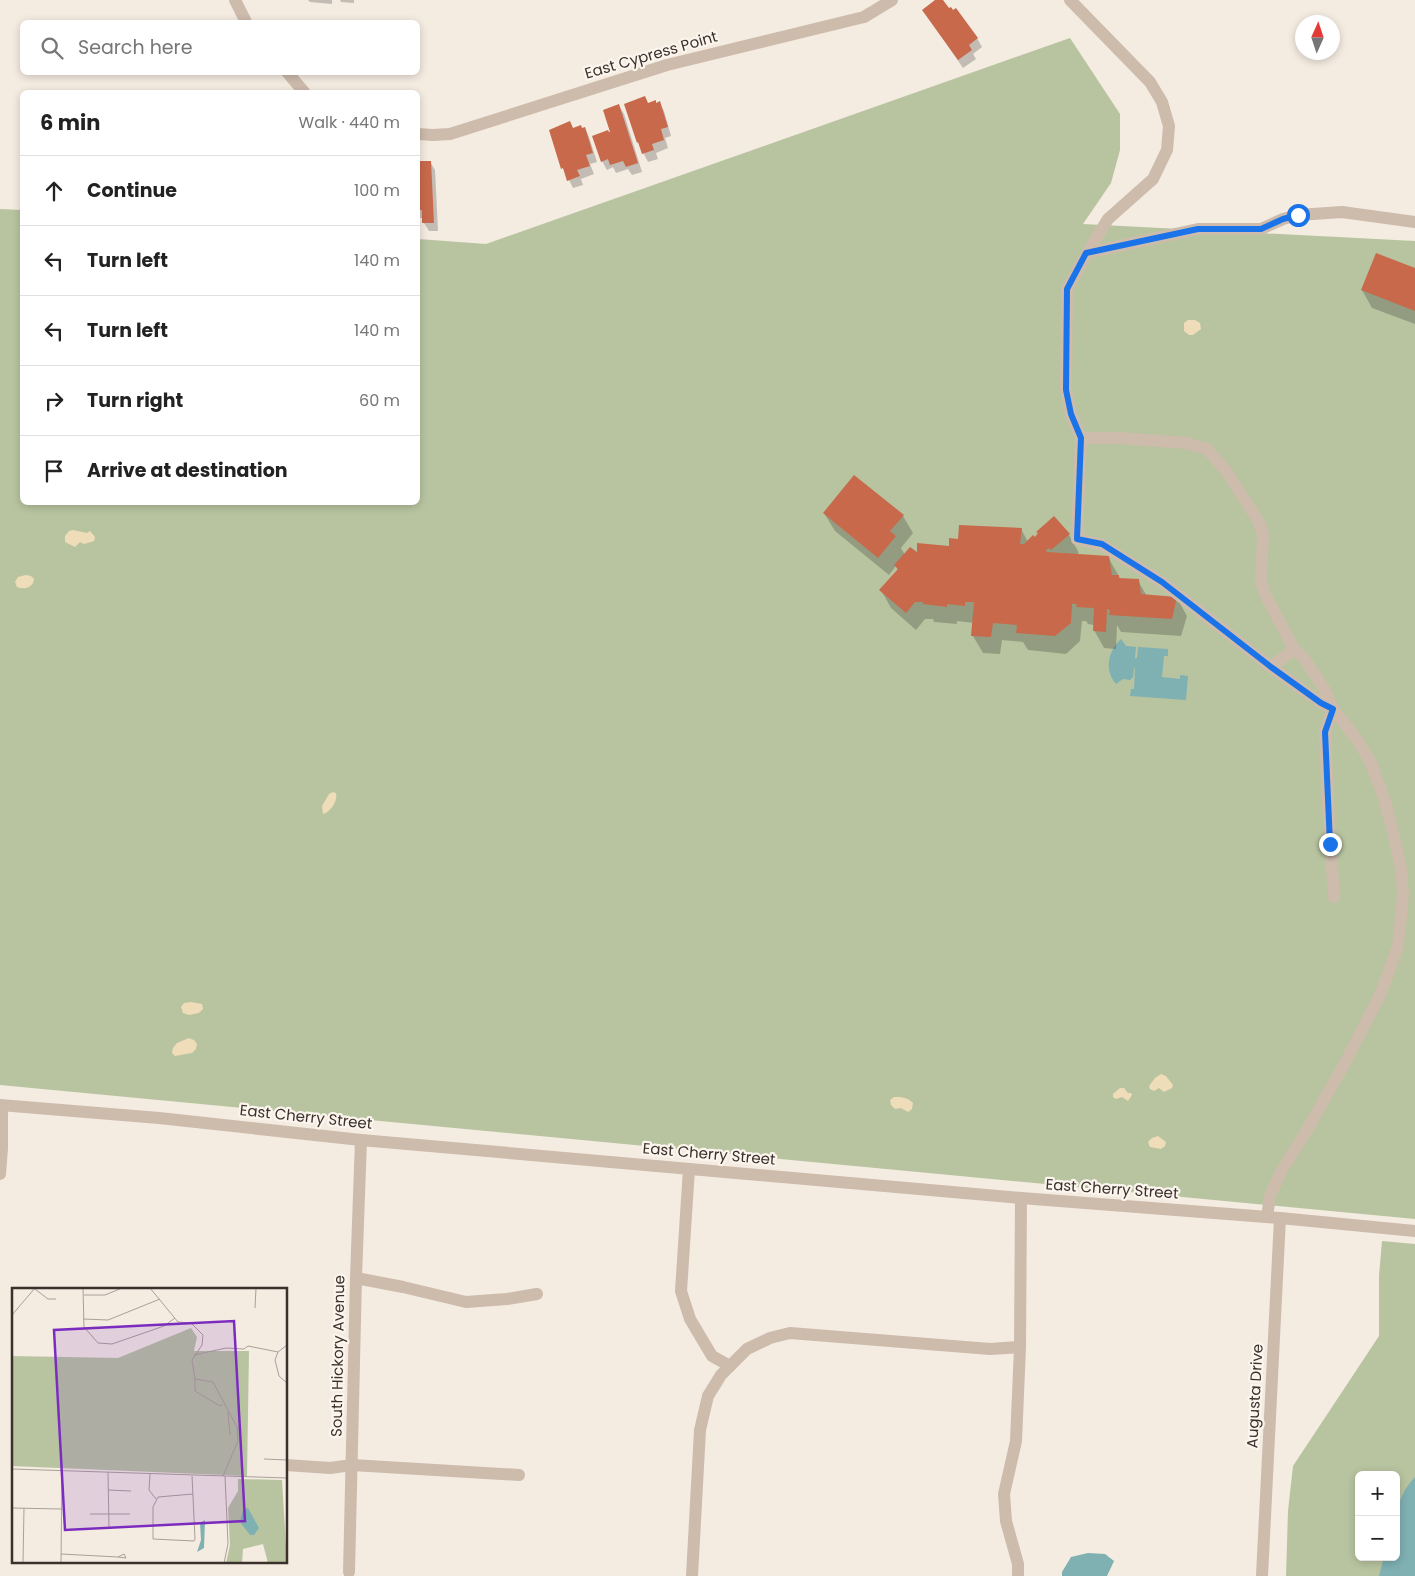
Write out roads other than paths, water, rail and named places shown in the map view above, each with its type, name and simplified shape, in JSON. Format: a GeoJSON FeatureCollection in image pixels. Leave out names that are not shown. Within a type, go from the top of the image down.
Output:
{"type":"FeatureCollection","features":[{"type":"Feature","properties":{"kind":"street"},"geometry":{"type":"LineString","coordinates":[[236,0],[245,20]]}},
{"type":"Feature","properties":{"kind":"street","name":"East Cypress Point"},"geometry":{"type":"LineString","coordinates":[[420,134],[450,134],[667,65],[864,17],[892,0]]}},
{"type":"Feature","properties":{"kind":"street"},"geometry":{"type":"LineString","coordinates":[[1070,0],[1150,82],[1162,102],[1169,126],[1167,150],[1153,179],[1108,219],[1086,253],[1067,289],[1066,390],[1071,414],[1081,438],[1077,539],[1102,544],[1162,582],[1271,667],[1321,703],[1333,709]]}},
{"type":"Feature","properties":{"kind":"street"},"geometry":{"type":"LineString","coordinates":[[290,75],[302,90]]}},
{"type":"Feature","properties":{"kind":"street"},"geometry":{"type":"LineString","coordinates":[[1086,253],[1198,229],[1261,229],[1283,219],[1298,215],[1342,212],[1415,222]]}},
{"type":"Feature","properties":{"kind":"street"},"geometry":{"type":"LineString","coordinates":[[1081,438],[1186,442],[1207,449],[1226,471],[1259,522],[1263,534],[1261,580],[1265,594],[1294,650],[1303,657],[1325,690],[1333,709],[1325,732],[1334,897]]}},
{"type":"Feature","properties":{"kind":"street"},"geometry":{"type":"LineString","coordinates":[[1271,667],[1294,650]]}},
{"type":"Feature","properties":{"kind":"street","name":"Augusta Drive"},"geometry":{"type":"LineString","coordinates":[[1262,1576],[1274,1217],[1270,1196],[1284,1166],[1307,1130],[1347,1059],[1381,993],[1398,946],[1401,922],[1403,895],[1401,868],[1385,801],[1370,762],[1358,742],[1333,709]]}},
{"type":"Feature","properties":{"kind":"street"},"geometry":{"type":"LineString","coordinates":[[0,1174],[2,1148],[1,1106]]}},
{"type":"Feature","properties":{"kind":"street","name":"East Cherry Street"},"geometry":{"type":"LineString","coordinates":[[1,1106],[159,1118],[360,1140],[1021,1198],[1274,1217],[1415,1231]]}},
{"type":"Feature","properties":{"kind":"street","name":"South Hickory Avenue"},"geometry":{"type":"LineString","coordinates":[[349,1572],[360,1140]]}},
{"type":"Feature","properties":{"kind":"street"},"geometry":{"type":"LineString","coordinates":[[690,1168],[681,1291],[690,1319],[712,1356],[730,1366]]}},
{"type":"Feature","properties":{"kind":"street"},"geometry":{"type":"LineString","coordinates":[[1018,1576],[1018,1564],[1006,1521],[1004,1494],[1016,1441],[1020,1346],[1021,1198]]}},
{"type":"Feature","properties":{"kind":"street"},"geometry":{"type":"LineString","coordinates":[[356,1278],[466,1302],[507,1299],[536,1294]]}},
{"type":"Feature","properties":{"kind":"street"},"geometry":{"type":"LineString","coordinates":[[692,1576],[700,1430],[708,1396],[721,1375],[747,1349],[770,1338],[790,1333],[990,1349],[1020,1346]]}},
{"type":"Feature","properties":{"kind":"street"},"geometry":{"type":"LineString","coordinates":[[288,1465],[330,1468],[352,1466],[519,1475]]}},
{"type":"Feature","properties":{"kind":"water"},"geometry":{"type":"Polygon","coordinates":[[[1121,639],[1126,646],[1136,647],[1135,658],[1137,658],[1138,647],[1168,649],[1168,656],[1164,656],[1162,677],[1180,679],[1180,675],[1188,676],[1186,700],[1130,696],[1131,689],[1134,689],[1135,668],[1133,677],[1130,680],[1123,679],[1116,684],[1110,673],[1109,661],[1113,649],[1121,639]]]}},
{"type":"Feature","properties":{"kind":"water"},"geometry":{"type":"Polygon","coordinates":[[[1415,1477],[1415,1576],[1379,1576],[1383,1561],[1400,1561],[1400,1502],[1415,1477]]]}},
{"type":"Feature","properties":{"kind":"water"},"geometry":{"type":"Polygon","coordinates":[[[1088,1553],[1105,1554],[1114,1561],[1107,1576],[1062,1576],[1062,1572],[1071,1557],[1088,1553]]]}}]}
